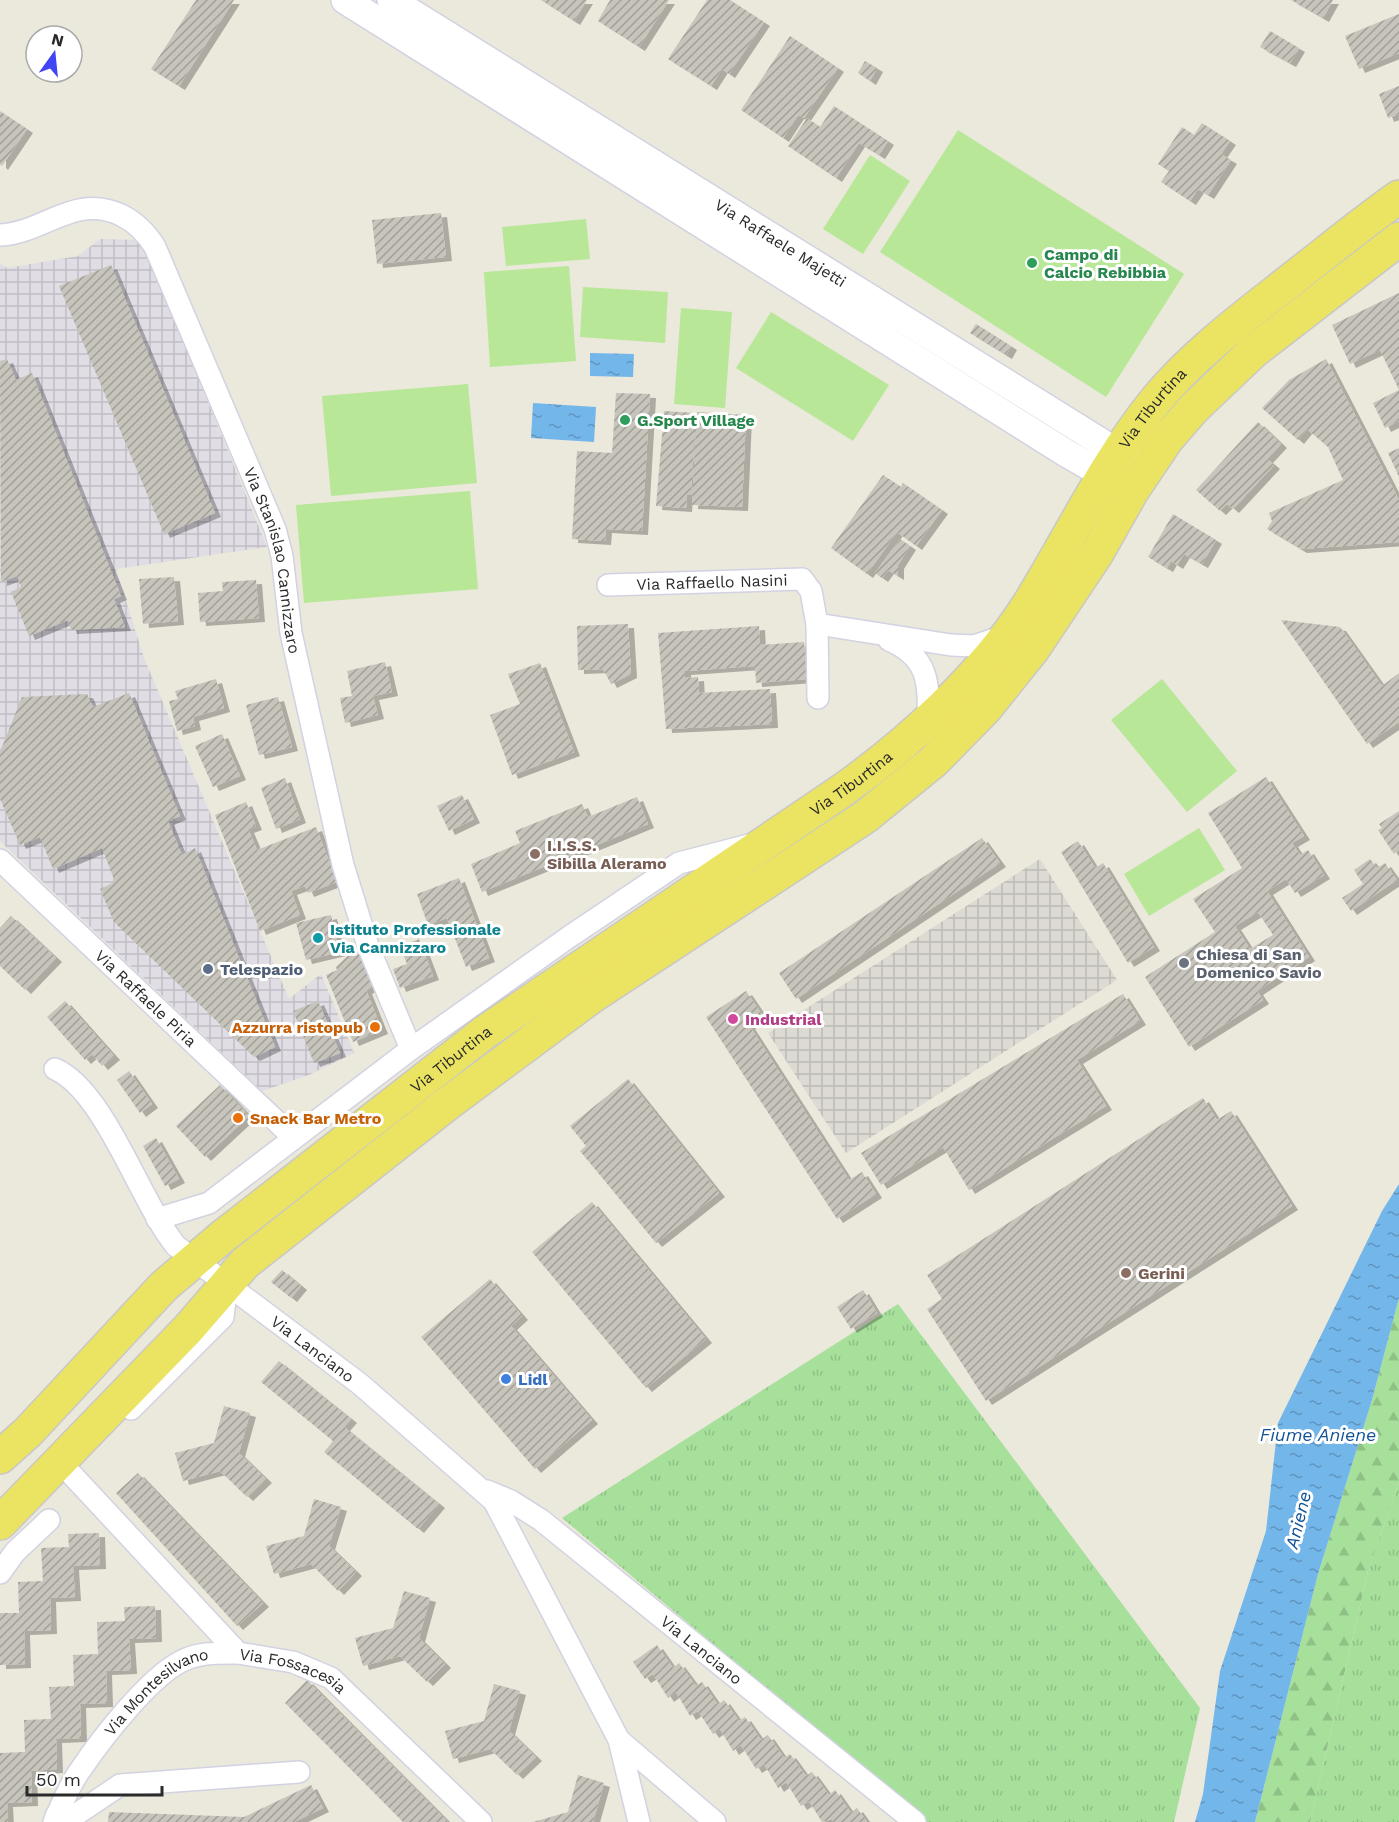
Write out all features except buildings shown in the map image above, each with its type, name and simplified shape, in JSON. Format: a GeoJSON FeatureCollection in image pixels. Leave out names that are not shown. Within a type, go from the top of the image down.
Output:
{"type":"FeatureCollection","features":[{"type":"Feature","properties":{"kind":"main road","name":"Via Tiburtina"},"geometry":{"type":"LineString","coordinates":[[0,1457],[28,1432],[164,1286],[222,1237],[484,1032],[876,767],[928,722],[1006,635],[1028,606],[1111,464],[1157,399],[1192,361],[1260,304],[1399,197]]}},
{"type":"Feature","properties":{"kind":"main road","name":"Via Tiburtina"},"geometry":{"type":"LineString","coordinates":[[0,1523],[61,1463],[245,1263],[447,1104],[591,997],[865,817],[919,775],[972,724],[1033,649],[1097,553],[1139,480],[1179,424],[1221,380],[1272,337],[1399,239]]}},
{"type":"Feature","properties":{"kind":"street","name":"Via Raffaele Majetti"},"geometry":{"type":"LineString","coordinates":[[345,0],[438,43],[1024,426],[1111,464]]}},
{"type":"Feature","properties":{"kind":"street","name":"Via Raffaele Majetti"},"geometry":{"type":"LineString","coordinates":[[391,0],[438,43]]}},
{"type":"Feature","properties":{"kind":"street","name":"Via Raffaele Majetti"},"geometry":{"type":"LineString","coordinates":[[543,110],[1038,403],[1111,464]]}},
{"type":"Feature","properties":{"kind":"street","name":"Via Stanislao Cannizzaro"},"geometry":{"type":"LineString","coordinates":[[0,235],[16,232],[69,210],[98,208],[118,214],[133,223],[155,247],[271,515],[282,556],[292,642],[343,865],[368,946],[411,1049]]}},
{"type":"Feature","properties":{"kind":"street"},"geometry":{"type":"LineString","coordinates":[[1024,426],[1038,403]]}},
{"type":"Feature","properties":{"kind":"street"},"geometry":{"type":"LineString","coordinates":[[1111,464],[1139,480]]}},
{"type":"Feature","properties":{"kind":"street","name":"Via Raffaello Nasini"},"geometry":{"type":"LineString","coordinates":[[609,585],[802,579],[811,591],[817,624],[818,698]]}},
{"type":"Feature","properties":{"kind":"street"},"geometry":{"type":"LineString","coordinates":[[817,624],[881,636],[974,646],[1006,635]]}},
{"type":"Feature","properties":{"kind":"street"},"geometry":{"type":"LineString","coordinates":[[881,636],[906,649],[922,666],[928,688],[928,722]]}},
{"type":"Feature","properties":{"kind":"street","name":"Via Tiburtina"},"geometry":{"type":"LineString","coordinates":[[157,1219],[209,1203],[292,1137],[411,1049],[569,937],[679,863],[771,839]]}},
{"type":"Feature","properties":{"kind":"street","name":"Via Raffaele Piria"},"geometry":{"type":"LineString","coordinates":[[0,860],[292,1137]]}},
{"type":"Feature","properties":{"kind":"street","name":"Via Lanciano"},"geometry":{"type":"LineString","coordinates":[[55,1069],[76,1086],[107,1125],[157,1219],[176,1246],[360,1384],[483,1490],[501,1511],[619,1740],[715,1822]]}},
{"type":"Feature","properties":{"kind":"street","name":"Via Fossacesia"},"geometry":{"type":"LineString","coordinates":[[61,1463],[238,1653],[278,1658],[331,1677],[481,1822]]}},
{"type":"Feature","properties":{"kind":"street","name":"Via Lanciano"},"geometry":{"type":"LineString","coordinates":[[483,1490],[511,1501],[541,1520],[915,1822]]}},
{"type":"Feature","properties":{"kind":"street"},"geometry":{"type":"LineString","coordinates":[[0,1573],[15,1552],[49,1520]]}},
{"type":"Feature","properties":{"kind":"street","name":"Via Montesilvano"},"geometry":{"type":"LineString","coordinates":[[55,1819],[80,1769],[154,1682],[179,1662],[190,1658],[238,1653]]}},
{"type":"Feature","properties":{"kind":"street"},"geometry":{"type":"LineString","coordinates":[[619,1740],[639,1822]]}},
{"type":"Feature","properties":{"kind":"street"},"geometry":{"type":"LineString","coordinates":[[55,1819],[68,1820],[120,1785],[299,1772]]}},
{"type":"Feature","properties":{"kind":"shaded area"},"geometry":{"type":"Polygon","coordinates":[[[100,239],[142,240],[267,547],[116,569],[144,658],[289,999],[321,974],[354,1053],[309,1075],[262,1091],[0,841],[0,264],[7,268],[78,256],[100,239]]]}},
{"type":"Feature","properties":{"kind":"shaded area"},"geometry":{"type":"Polygon","coordinates":[[[1040,859],[1117,980],[846,1153],[768,1033],[1040,859]]]}},
{"type":"Feature","properties":{"kind":"green space","name":"Campo di Calcio Rebibbia"},"geometry":{"type":"Polygon","coordinates":[[[958,130],[1184,274],[1106,397],[880,252],[958,130]]]}},
{"type":"Feature","properties":{"kind":"green space"},"geometry":{"type":"Polygon","coordinates":[[[870,155],[910,181],[863,254],[823,229],[870,155]]]}},
{"type":"Feature","properties":{"kind":"green space"},"geometry":{"type":"Polygon","coordinates":[[[586,219],[590,259],[506,266],[502,227],[586,219]]]}},
{"type":"Feature","properties":{"kind":"green space"},"geometry":{"type":"Polygon","coordinates":[[[569,266],[576,361],[490,367],[484,272],[569,266]]]}},
{"type":"Feature","properties":{"kind":"green space"},"geometry":{"type":"Polygon","coordinates":[[[583,287],[668,292],[665,343],[580,337],[583,287]]]}},
{"type":"Feature","properties":{"kind":"green space"},"geometry":{"type":"Polygon","coordinates":[[[681,308],[732,312],[725,408],[674,404],[681,308]]]}},
{"type":"Feature","properties":{"kind":"green space"},"geometry":{"type":"Polygon","coordinates":[[[771,312],[889,385],[853,441],[736,368],[771,312]]]}},
{"type":"Feature","properties":{"kind":"green space"},"geometry":{"type":"Polygon","coordinates":[[[468,384],[477,483],[331,496],[322,396],[468,384]]]}},
{"type":"Feature","properties":{"kind":"green space"},"geometry":{"type":"Polygon","coordinates":[[[470,491],[478,589],[304,603],[296,505],[470,491]]]}},
{"type":"Feature","properties":{"kind":"green space"},"geometry":{"type":"Polygon","coordinates":[[[1162,679],[1237,771],[1187,812],[1111,720],[1162,679]]]}},
{"type":"Feature","properties":{"kind":"green space"},"geometry":{"type":"Polygon","coordinates":[[[1199,828],[1225,870],[1149,916],[1124,874],[1199,828]]]}},
{"type":"Feature","properties":{"kind":"green space"},"geometry":{"type":"Polygon","coordinates":[[[1399,1298],[1399,1482],[1368,1571],[1310,1822],[1255,1822],[1318,1574],[1372,1400],[1399,1298]]]}},
{"type":"Feature","properties":{"kind":"green space"},"geometry":{"type":"Polygon","coordinates":[[[898,1304],[1200,1708],[1174,1822],[927,1822],[562,1518],[898,1304]]]}},
{"type":"Feature","properties":{"kind":"green space"},"geometry":{"type":"Polygon","coordinates":[[[1399,1482],[1399,1822],[1310,1822],[1368,1571],[1399,1482]]]}},
{"type":"Feature","properties":{"kind":"water"},"geometry":{"type":"Polygon","coordinates":[[[590,353],[634,354],[633,377],[590,376],[590,353]]]}},
{"type":"Feature","properties":{"kind":"water"},"geometry":{"type":"Polygon","coordinates":[[[533,403],[596,407],[594,442],[531,438],[533,403]]]}},
{"type":"Feature","properties":{"kind":"water","name":"Fiume Aniene"},"geometry":{"type":"Polygon","coordinates":[[[1399,1184],[1399,1298],[1372,1400],[1318,1574],[1255,1822],[1195,1822],[1203,1794],[1220,1671],[1266,1531],[1278,1423],[1382,1211],[1399,1184]]]}},
{"type":"Feature","properties":{"kind":"place","name":"Campo di Calcio Rebibbia"},"geometry":{"type":"Point","coordinates":[1032,263]}},
{"type":"Feature","properties":{"kind":"place","name":"G.Sport Village"},"geometry":{"type":"Point","coordinates":[625,420]}},
{"type":"Feature","properties":{"kind":"place","name":"I.I.S.S. Sibilla Aleramo"},"geometry":{"type":"Point","coordinates":[535,854]}},
{"type":"Feature","properties":{"kind":"place","name":"Istituto Professionale Via Cannizzaro"},"geometry":{"type":"Point","coordinates":[318,938]}},
{"type":"Feature","properties":{"kind":"place","name":"Chiesa di San Domenico Savio"},"geometry":{"type":"Point","coordinates":[1184,963]}},
{"type":"Feature","properties":{"kind":"place","name":"Telespazio"},"geometry":{"type":"Point","coordinates":[208,969]}},
{"type":"Feature","properties":{"kind":"place","name":"Industrial"},"geometry":{"type":"Point","coordinates":[733,1019]}},
{"type":"Feature","properties":{"kind":"place","name":"Azzurra ristopub"},"geometry":{"type":"Point","coordinates":[375,1027]}},
{"type":"Feature","properties":{"kind":"place","name":"Snack Bar Metro"},"geometry":{"type":"Point","coordinates":[238,1118]}},
{"type":"Feature","properties":{"kind":"place","name":"Gerini"},"geometry":{"type":"Point","coordinates":[1126,1273]}},
{"type":"Feature","properties":{"kind":"place","name":"Lidl"},"geometry":{"type":"Point","coordinates":[506,1379]}},
{"type":"Feature","properties":{"kind":"water label","name":"Aniene"},"geometry":{"type":"Point","coordinates":[1298,1520]}}]}
